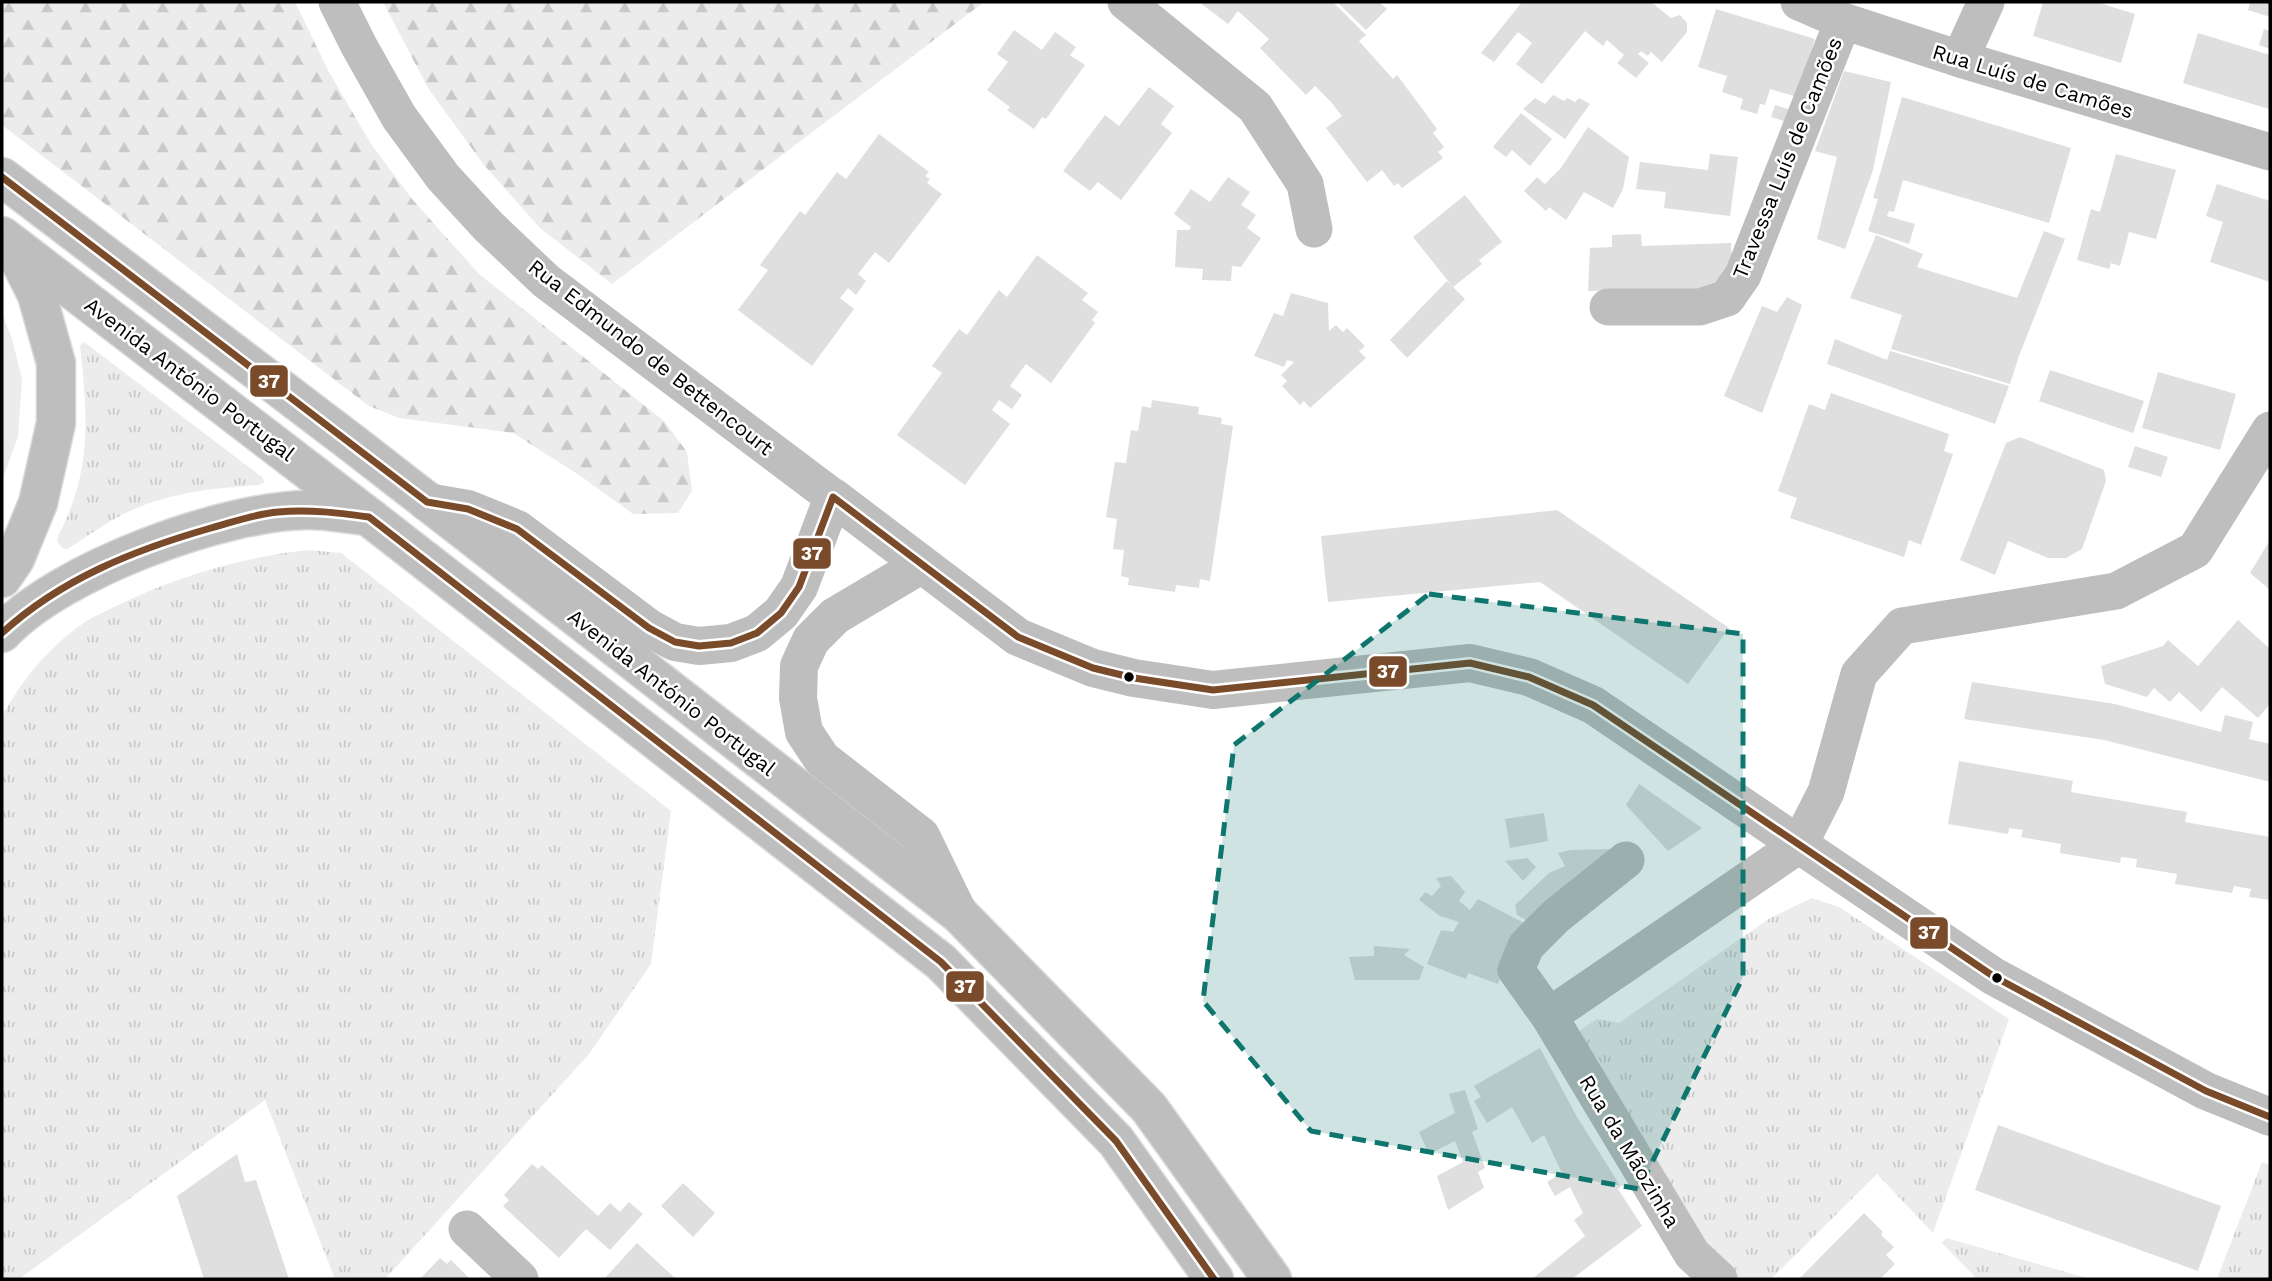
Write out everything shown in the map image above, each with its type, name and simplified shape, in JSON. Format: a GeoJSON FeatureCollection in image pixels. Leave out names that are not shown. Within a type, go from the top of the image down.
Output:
{"type":"FeatureCollection","features":[{"type":"Feature","properties":{"kind":"main road","name":"Avenida António Portugal"},"geometry":{"type":"LineString","coordinates":[[2,177],[959,914],[1149,1108],[1272,1279]]}},
{"type":"Feature","properties":{"kind":"main road"},"geometry":{"type":"LineString","coordinates":[[2,578],[15,559],[38,503],[55,423],[56,363],[37,295],[6,239]]}},
{"type":"Feature","properties":{"kind":"main road","name":"Avenida António Portugal"},"geometry":{"type":"LineString","coordinates":[[6,239],[369,517],[941,962],[1116,1141],[1214,1279]]}},
{"type":"Feature","properties":{"kind":"main road"},"geometry":{"type":"LineString","coordinates":[[427,502],[468,509],[517,529],[649,628],[675,642],[699,646],[731,643],[757,633],[781,613],[799,587],[833,497],[1018,637],[1093,668],[1134,678],[1213,690],[1470,663],[1529,677],[1593,705],[1993,976],[2206,1091],[2270,1117]]}},
{"type":"Feature","properties":{"kind":"main road"},"geometry":{"type":"LineString","coordinates":[[2,633],[17,617],[65,586],[134,552],[197,531],[263,514],[298,510],[369,517]]}},
{"type":"Feature","properties":{"kind":"main road"},"geometry":{"type":"LineString","coordinates":[[920,565],[835,616],[811,640],[799,666],[798,698],[804,732],[822,759],[921,836],[959,914]]}},
{"type":"Feature","properties":{"kind":"street","name":"Rua Edmundo de Bettencourt"},"geometry":{"type":"LineString","coordinates":[[337,2],[399,117],[443,177],[488,226],[546,281],[833,497]]}},
{"type":"Feature","properties":{"kind":"street"},"geometry":{"type":"LineString","coordinates":[[1126,2],[1255,107],[1305,184],[1314,229]]}},
{"type":"Feature","properties":{"kind":"street","name":"Rua Luís de Camões"},"geometry":{"type":"LineString","coordinates":[[1799,2],[1843,21],[1960,59],[2270,152]]}},
{"type":"Feature","properties":{"kind":"street"},"geometry":{"type":"LineString","coordinates":[[1960,59],[1986,2]]}},
{"type":"Feature","properties":{"kind":"street","name":"Travessa Luís de Camões"},"geometry":{"type":"LineString","coordinates":[[1608,307],[1700,307],[1727,298],[1743,275],[1843,21]]}},
{"type":"Feature","properties":{"kind":"street"},"geometry":{"type":"LineString","coordinates":[[1549,1016],[1799,845],[1826,792],[1859,674],[1902,625],[2116,591],[2195,550],[2270,430]]}},
{"type":"Feature","properties":{"kind":"street","name":"Rua da Mãozinha"},"geometry":{"type":"LineString","coordinates":[[1626,860],[1556,916],[1526,946],[1516,970],[1549,1016],[1692,1254],[1719,1279]]}},
{"type":"Feature","properties":{"kind":"street"},"geometry":{"type":"LineString","coordinates":[[467,1229],[520,1279]]}},
{"type":"Feature","properties":{"kind":"highlighted area"},"geometry":{"type":"Polygon","coordinates":[[[1429,594],[1743,634],[1743,977],[1639,1189],[1311,1131],[1203,1001],[1234,745],[1429,594]]]}},
{"type":"Feature","properties":{"kind":"green space"},"geometry":{"type":"Polygon","coordinates":[[[2,2],[295,2],[329,72],[371,144],[412,199],[479,274],[664,421],[687,452],[692,491],[678,513],[633,514],[579,475],[513,433],[399,418],[369,406],[2,125],[2,2]]]}},
{"type":"Feature","properties":{"kind":"green space"},"geometry":{"type":"Polygon","coordinates":[[[383,2],[984,2],[612,284],[540,228],[484,165],[428,88],[383,2]]]}},
{"type":"Feature","properties":{"kind":"green space"},"geometry":{"type":"Polygon","coordinates":[[[2,313],[22,379],[18,437],[2,480],[2,313]]]}},
{"type":"Feature","properties":{"kind":"green space"},"geometry":{"type":"Polygon","coordinates":[[[84,342],[262,477],[265,482],[259,485],[194,492],[147,504],[115,518],[67,549],[62,548],[57,541],[58,536],[77,489],[85,444],[85,397],[80,346],[84,342]]]}},
{"type":"Feature","properties":{"kind":"green space"},"geometry":{"type":"Polygon","coordinates":[[[309,550],[341,553],[671,811],[651,964],[589,1054],[385,1279],[335,1279],[265,1100],[19,1279],[2,1279],[2,718],[17,691],[38,665],[61,641],[92,618],[161,586],[209,570],[258,558],[309,550]]]}},
{"type":"Feature","properties":{"kind":"green space"},"geometry":{"type":"Polygon","coordinates":[[[1812,898],[1839,907],[2009,1019],[1933,1233],[1877,1174],[1771,1279],[1739,1279],[1703,1244],[1579,1031],[1597,1019],[1619,1023],[1770,918],[1812,898]]]}},
{"type":"Feature","properties":{"kind":"green space"},"geometry":{"type":"Polygon","coordinates":[[[2262,1162],[2270,1165],[2270,1279],[2217,1279],[2262,1162]]]}},
{"type":"Feature","properties":{"kind":"green space"},"geometry":{"type":"Polygon","coordinates":[[[1946,1238],[2090,1279],[1977,1279],[1942,1243],[1946,1238]]]}},
{"type":"Feature","properties":{"kind":"building"},"geometry":{"type":"Polygon","coordinates":[[[1199,2],[1333,2],[1366,35],[1359,41],[1393,79],[1397,75],[1437,129],[1433,133],[1444,147],[1438,152],[1443,158],[1402,188],[1398,183],[1394,186],[1382,170],[1367,182],[1326,128],[1342,116],[1331,102],[1315,86],[1306,95],[1260,48],[1269,39],[1238,11],[1228,24],[1199,2]]]}},
{"type":"Feature","properties":{"kind":"building"},"geometry":{"type":"Polygon","coordinates":[[[1337,2],[1379,2],[1387,9],[1366,30],[1337,2]]]}},
{"type":"Feature","properties":{"kind":"building"},"geometry":{"type":"Polygon","coordinates":[[[1522,2],[1651,2],[1671,18],[1680,15],[1687,23],[1687,32],[1662,62],[1651,52],[1648,56],[1641,51],[1638,54],[1649,63],[1636,78],[1617,63],[1624,55],[1607,40],[1603,46],[1585,31],[1542,84],[1516,64],[1532,43],[1518,32],[1494,62],[1481,53],[1522,2]]]}},
{"type":"Feature","properties":{"kind":"building"},"geometry":{"type":"Polygon","coordinates":[[[2043,2],[2096,2],[2135,14],[2121,63],[2033,36],[2043,2]]]}},
{"type":"Feature","properties":{"kind":"building"},"geometry":{"type":"Polygon","coordinates":[[[2250,2],[2270,2],[2270,17],[2248,10],[2250,2]]]}},
{"type":"Feature","properties":{"kind":"building"},"geometry":{"type":"Polygon","coordinates":[[[1716,9],[1815,39],[1797,97],[1770,89],[1765,105],[1760,104],[1757,114],[1740,109],[1743,99],[1722,92],[1727,76],[1698,67],[1716,9]]]}},
{"type":"Feature","properties":{"kind":"building"},"geometry":{"type":"Polygon","coordinates":[[[2264,29],[2270,31],[2270,49],[2259,45],[2264,29]]]}},
{"type":"Feature","properties":{"kind":"building"},"geometry":{"type":"Polygon","coordinates":[[[1014,30],[1042,50],[1055,32],[1076,47],[1070,55],[1085,65],[1046,119],[1042,117],[1034,129],[1007,110],[1010,107],[987,90],[1008,62],[997,54],[1014,30]]]}},
{"type":"Feature","properties":{"kind":"building"},"geometry":{"type":"Polygon","coordinates":[[[2198,33],[2270,55],[2269,109],[2183,83],[2198,33]]]}},
{"type":"Feature","properties":{"kind":"building"},"geometry":{"type":"Polygon","coordinates":[[[1844,71],[1891,82],[1873,170],[1845,249],[1817,239],[1837,157],[1815,151],[1844,71]]]}},
{"type":"Feature","properties":{"kind":"building"},"geometry":{"type":"Polygon","coordinates":[[[1149,87],[1174,106],[1161,124],[1172,133],[1121,200],[1098,182],[1090,191],[1063,171],[1105,115],[1119,126],[1149,87]]]}},
{"type":"Feature","properties":{"kind":"building"},"geometry":{"type":"Polygon","coordinates":[[[1553,95],[1564,101],[1567,98],[1575,102],[1579,98],[1590,104],[1565,139],[1523,109],[1535,98],[1545,104],[1553,95]]]}},
{"type":"Feature","properties":{"kind":"building"},"geometry":{"type":"Polygon","coordinates":[[[1902,97],[2071,148],[2049,223],[1903,180],[1894,212],[1889,211],[1887,216],[1915,224],[1909,244],[1868,231],[1878,199],[1873,198],[1902,97]]]}},
{"type":"Feature","properties":{"kind":"building"},"geometry":{"type":"Polygon","coordinates":[[[1775,105],[1798,112],[1794,124],[1771,117],[1775,105]]]}},
{"type":"Feature","properties":{"kind":"building"},"geometry":{"type":"Polygon","coordinates":[[[1521,113],[1552,139],[1530,166],[1512,150],[1506,157],[1493,147],[1521,113]]]}},
{"type":"Feature","properties":{"kind":"building"},"geometry":{"type":"Polygon","coordinates":[[[1588,127],[1629,157],[1623,189],[1613,208],[1584,192],[1566,220],[1549,207],[1546,211],[1524,191],[1537,177],[1545,184],[1561,168],[1588,127]]]}},
{"type":"Feature","properties":{"kind":"building"},"geometry":{"type":"Polygon","coordinates":[[[879,134],[929,172],[925,176],[930,179],[927,183],[942,194],[889,263],[875,252],[858,274],[866,281],[856,295],[848,288],[840,298],[854,309],[812,366],[738,310],[768,270],[760,265],[800,211],[805,215],[837,172],[846,179],[879,134]]]}},
{"type":"Feature","properties":{"kind":"building"},"geometry":{"type":"Polygon","coordinates":[[[1710,154],[1738,157],[1730,216],[1664,208],[1666,192],[1636,189],[1640,162],[1708,170],[1710,154]]]}},
{"type":"Feature","properties":{"kind":"building"},"geometry":{"type":"Polygon","coordinates":[[[2116,154],[2176,170],[2156,239],[2129,232],[2120,266],[2111,263],[2109,269],[2077,260],[2091,209],[2100,212],[2116,154]]]}},
{"type":"Feature","properties":{"kind":"building"},"geometry":{"type":"Polygon","coordinates":[[[1228,177],[1250,192],[1241,205],[1256,215],[1247,228],[1261,238],[1241,267],[1232,266],[1231,281],[1202,280],[1203,269],[1175,267],[1177,230],[1189,230],[1191,227],[1174,214],[1191,189],[1210,202],[1228,177]]]}},
{"type":"Feature","properties":{"kind":"building"},"geometry":{"type":"Polygon","coordinates":[[[2217,184],[2270,201],[2270,282],[2210,262],[2223,222],[2206,216],[2217,184]]]}},
{"type":"Feature","properties":{"kind":"building"},"geometry":{"type":"Polygon","coordinates":[[[1465,195],[1502,242],[1479,260],[1482,264],[1453,287],[1413,237],[1465,195]]]}},
{"type":"Feature","properties":{"kind":"building"},"geometry":{"type":"Polygon","coordinates":[[[2044,231],[2065,239],[2010,384],[1891,349],[1902,315],[1850,298],[1876,235],[1923,254],[1917,267],[2017,298],[2044,231]]]}},
{"type":"Feature","properties":{"kind":"building"},"geometry":{"type":"Polygon","coordinates":[[[1641,234],[1642,246],[1731,243],[1732,272],[1720,282],[1699,290],[1588,291],[1590,248],[1612,247],[1612,235],[1641,234]]]}},
{"type":"Feature","properties":{"kind":"building"},"geometry":{"type":"Polygon","coordinates":[[[1037,255],[1088,293],[1082,300],[1098,312],[1092,320],[1095,323],[1051,383],[1026,364],[1010,386],[1022,395],[1012,409],[999,400],[992,410],[1010,424],[965,485],[897,435],[942,373],[932,366],[959,329],[967,335],[999,290],[1007,297],[1037,255]]]}},
{"type":"Feature","properties":{"kind":"building"},"geometry":{"type":"Polygon","coordinates":[[[1447,281],[1465,299],[1407,358],[1390,340],[1447,281]]]}},
{"type":"Feature","properties":{"kind":"building"},"geometry":{"type":"Polygon","coordinates":[[[1291,293],[1328,303],[1329,331],[1336,325],[1343,332],[1347,328],[1365,346],[1359,351],[1366,358],[1310,408],[1304,401],[1300,405],[1282,386],[1287,381],[1281,375],[1294,362],[1287,360],[1284,367],[1254,356],[1274,313],[1283,316],[1291,293]]]}},
{"type":"Feature","properties":{"kind":"building"},"geometry":{"type":"Polygon","coordinates":[[[1787,297],[1802,305],[1762,413],[1724,396],[1762,306],[1777,312],[1787,297]]]}},
{"type":"Feature","properties":{"kind":"building"},"geometry":{"type":"Polygon","coordinates":[[[1835,339],[1887,360],[1890,351],[2009,386],[1995,424],[1827,364],[1835,339]]]}},
{"type":"Feature","properties":{"kind":"building"},"geometry":{"type":"Polygon","coordinates":[[[2050,370],[2144,401],[2133,433],[2039,401],[2050,370]]]}},
{"type":"Feature","properties":{"kind":"building"},"geometry":{"type":"Polygon","coordinates":[[[2158,372],[2236,394],[2220,450],[2142,428],[2158,372]]]}},
{"type":"Feature","properties":{"kind":"building"},"geometry":{"type":"Polygon","coordinates":[[[1831,393],[1949,434],[1944,451],[1953,454],[1921,545],[1909,540],[1904,557],[1790,518],[1797,498],[1778,491],[1809,404],[1825,410],[1831,393]]]}},
{"type":"Feature","properties":{"kind":"building"},"geometry":{"type":"Polygon","coordinates":[[[1152,400],[1199,407],[1198,414],[1222,418],[1221,424],[1233,426],[1210,581],[1200,579],[1199,588],[1176,585],[1175,592],[1128,585],[1129,578],[1121,576],[1124,550],[1113,549],[1117,519],[1106,517],[1115,462],[1126,463],[1131,430],[1138,431],[1142,406],[1151,408],[1152,400]]]}},
{"type":"Feature","properties":{"kind":"building"},"geometry":{"type":"Polygon","coordinates":[[[2020,437],[2104,470],[2106,481],[2082,549],[2066,558],[2048,558],[2008,541],[1995,575],[1960,560],[2006,443],[2020,437]]]}},
{"type":"Feature","properties":{"kind":"building"},"geometry":{"type":"Polygon","coordinates":[[[2135,446],[2168,457],[2161,477],[2128,467],[2135,446]]]}},
{"type":"Feature","properties":{"kind":"building"},"geometry":{"type":"Polygon","coordinates":[[[1557,510],[1729,628],[1688,684],[1540,582],[1328,602],[1321,536],[1557,510]]]}},
{"type":"Feature","properties":{"kind":"building"},"geometry":{"type":"Polygon","coordinates":[[[2270,540],[2270,590],[2250,573],[2270,540]]]}},
{"type":"Feature","properties":{"kind":"building"},"geometry":{"type":"Polygon","coordinates":[[[2238,620],[2270,649],[2270,704],[2258,718],[2222,687],[2201,712],[2179,692],[2170,702],[2154,688],[2147,697],[2105,684],[2101,666],[2163,646],[2168,640],[2198,666],[2238,620]]]}},
{"type":"Feature","properties":{"kind":"building"},"geometry":{"type":"Polygon","coordinates":[[[1972,682],[2115,704],[2221,732],[2225,715],[2253,722],[2249,739],[2270,744],[2270,782],[2104,740],[1964,719],[1972,682]]]}},
{"type":"Feature","properties":{"kind":"building"},"geometry":{"type":"Polygon","coordinates":[[[1959,761],[2073,781],[2071,792],[2187,812],[2185,822],[2270,837],[2270,900],[2249,897],[2251,889],[2234,886],[2232,893],[2175,884],[2177,874],[2136,867],[2137,859],[2121,857],[2120,863],[2060,853],[2061,844],[2021,837],[2023,830],[2009,828],[2008,834],[1948,824],[1959,761]]]}},
{"type":"Feature","properties":{"kind":"building"},"geometry":{"type":"Polygon","coordinates":[[[1639,784],[1702,828],[1668,851],[1626,805],[1639,784]]]}},
{"type":"Feature","properties":{"kind":"building"},"geometry":{"type":"Polygon","coordinates":[[[1544,813],[1548,841],[1510,848],[1505,819],[1544,813]]]}},
{"type":"Feature","properties":{"kind":"building"},"geometry":{"type":"Polygon","coordinates":[[[1613,849],[1533,924],[1517,915],[1515,905],[1549,873],[1565,866],[1558,853],[1613,849]]]}},
{"type":"Feature","properties":{"kind":"building"},"geometry":{"type":"Polygon","coordinates":[[[1527,858],[1536,867],[1523,881],[1505,861],[1527,858]]]}},
{"type":"Feature","properties":{"kind":"building"},"geometry":{"type":"Polygon","coordinates":[[[1451,876],[1465,892],[1459,901],[1470,910],[1478,899],[1530,926],[1512,947],[1498,984],[1468,973],[1466,979],[1427,964],[1441,930],[1453,932],[1459,922],[1440,916],[1419,900],[1425,892],[1432,896],[1441,886],[1436,878],[1451,876]]]}},
{"type":"Feature","properties":{"kind":"building"},"geometry":{"type":"Polygon","coordinates":[[[1374,946],[1410,949],[1404,955],[1424,967],[1419,980],[1355,980],[1349,957],[1374,956],[1374,946]]]}},
{"type":"Feature","properties":{"kind":"building"},"geometry":{"type":"Polygon","coordinates":[[[1540,1048],[1577,1117],[1621,1187],[1618,1189],[1642,1226],[1572,1279],[1532,1279],[1585,1236],[1574,1220],[1583,1213],[1570,1187],[1555,1196],[1547,1182],[1562,1173],[1544,1135],[1532,1143],[1512,1107],[1487,1123],[1474,1101],[1481,1097],[1474,1086],[1540,1048]]]}},
{"type":"Feature","properties":{"kind":"building"},"geometry":{"type":"Polygon","coordinates":[[[1465,1090],[1478,1129],[1472,1132],[1485,1168],[1478,1172],[1484,1188],[1448,1210],[1437,1176],[1463,1162],[1455,1141],[1429,1154],[1419,1132],[1455,1113],[1449,1094],[1465,1090]]]}},
{"type":"Feature","properties":{"kind":"building"},"geometry":{"type":"Polygon","coordinates":[[[1998,1125],[2221,1206],[2198,1271],[1975,1190],[1998,1125]]]}},
{"type":"Feature","properties":{"kind":"building"},"geometry":{"type":"Polygon","coordinates":[[[237,1154],[245,1182],[256,1180],[289,1279],[204,1279],[177,1196],[237,1154]]]}},
{"type":"Feature","properties":{"kind":"building"},"geometry":{"type":"Polygon","coordinates":[[[532,1164],[538,1169],[542,1165],[598,1216],[610,1203],[620,1212],[629,1202],[643,1214],[610,1250],[586,1229],[559,1258],[503,1206],[509,1200],[504,1195],[532,1164]]]}},
{"type":"Feature","properties":{"kind":"building"},"geometry":{"type":"Polygon","coordinates":[[[683,1183],[715,1213],[693,1237],[661,1206],[683,1183]]]}},
{"type":"Feature","properties":{"kind":"building"},"geometry":{"type":"Polygon","coordinates":[[[1864,1213],[1894,1247],[1886,1255],[1895,1264],[1880,1279],[1799,1279],[1864,1213]]]}},
{"type":"Feature","properties":{"kind":"building"},"geometry":{"type":"Polygon","coordinates":[[[637,1243],[676,1279],[604,1279],[637,1243]]]}},
{"type":"Feature","properties":{"kind":"building"},"geometry":{"type":"Polygon","coordinates":[[[440,1258],[447,1264],[451,1260],[470,1279],[420,1279],[440,1258]]]}},
{"type":"Feature","properties":{"kind":"transit line","name":"37"},"geometry":{"type":"LineString","coordinates":[[2,177],[427,502],[468,509],[517,529],[649,628],[675,642],[699,646],[731,643],[757,633],[781,613],[799,587],[833,497],[1018,637],[1093,668],[1134,678],[1213,690],[1470,663],[1529,677],[1593,705],[1993,976],[2206,1091],[2270,1117]]}},
{"type":"Feature","properties":{"kind":"transit line","name":"37"},"geometry":{"type":"LineString","coordinates":[[2,633],[49,597],[100,568],[182,537],[244,518],[278,512],[313,511],[369,517],[941,962],[1116,1141],[1214,1279]]}}]}
